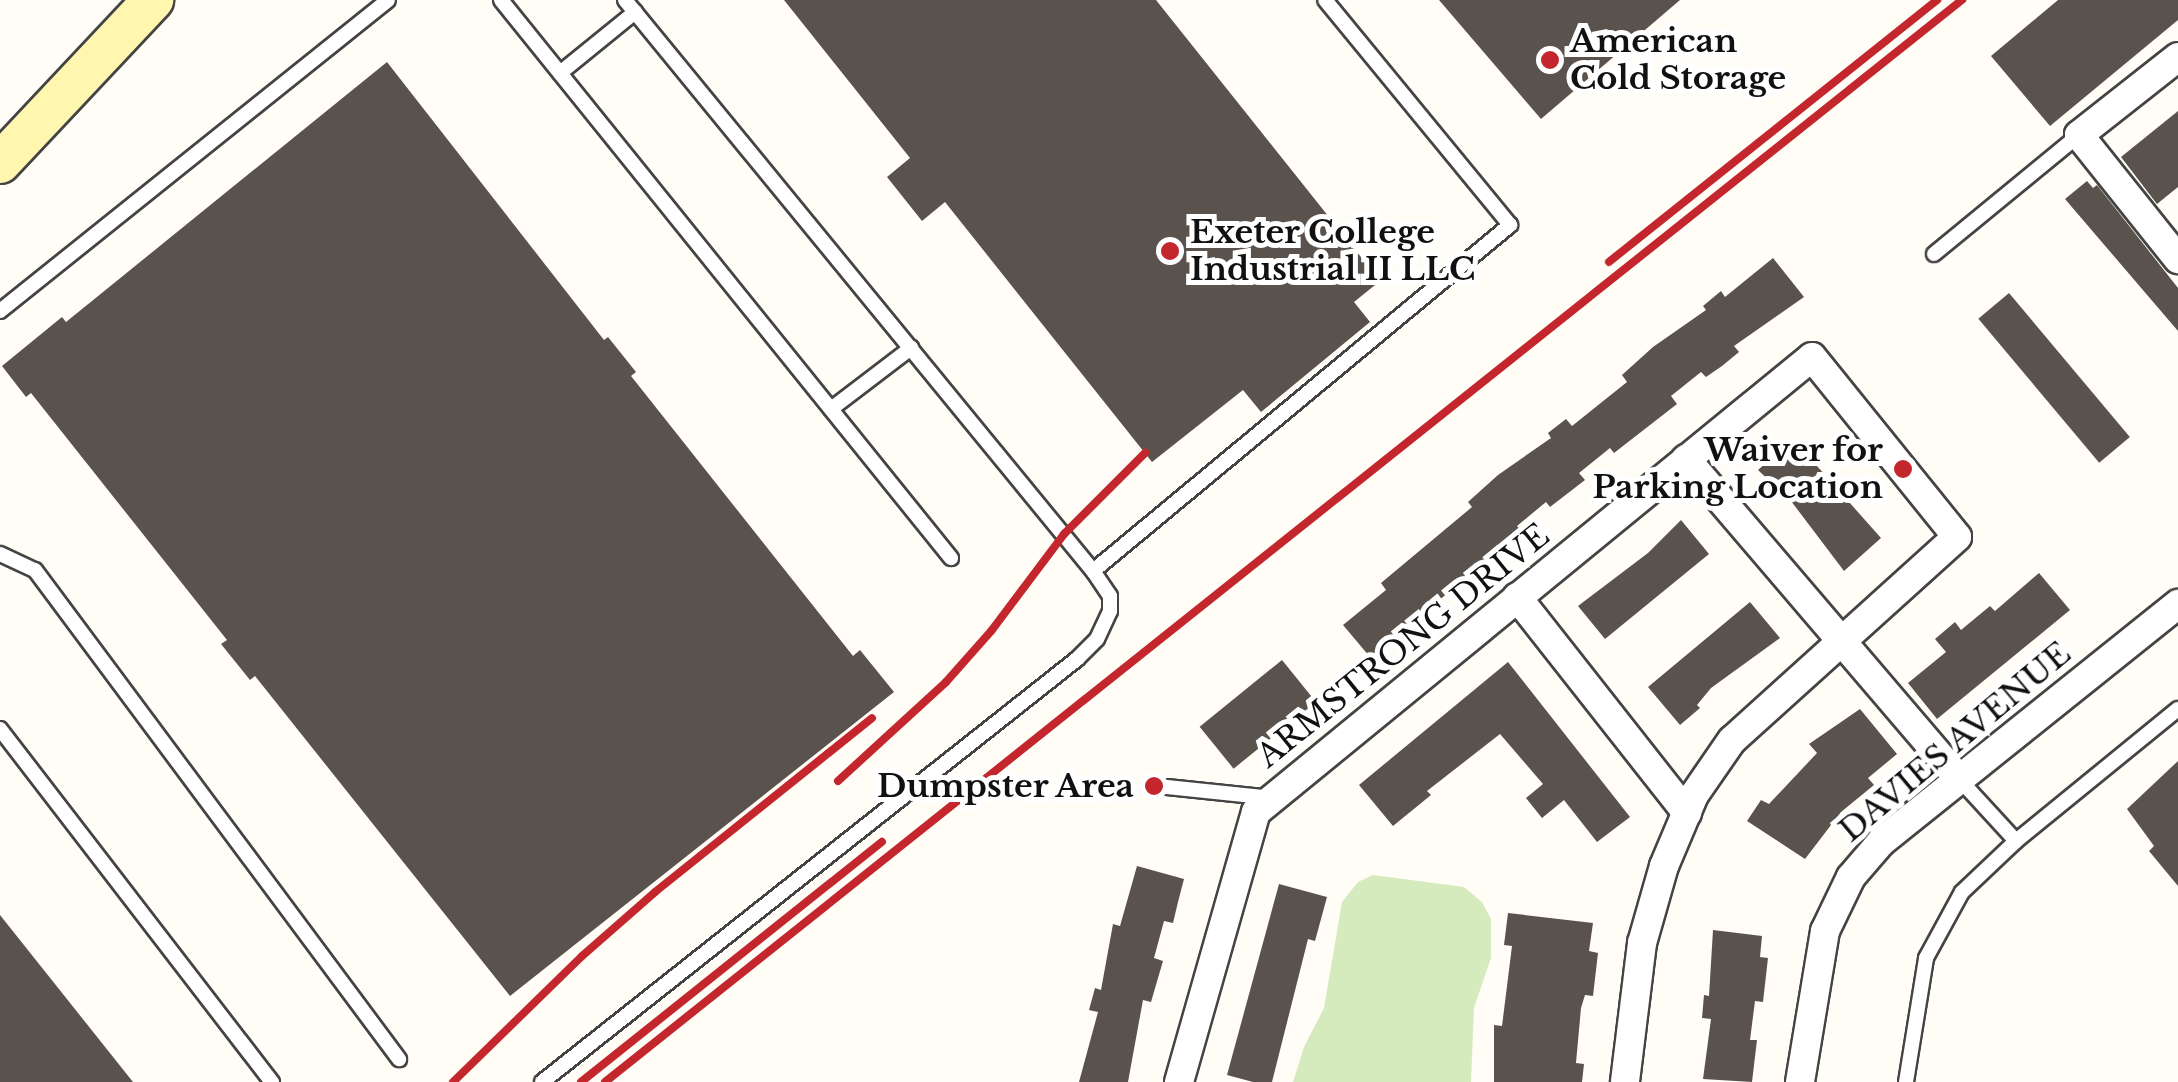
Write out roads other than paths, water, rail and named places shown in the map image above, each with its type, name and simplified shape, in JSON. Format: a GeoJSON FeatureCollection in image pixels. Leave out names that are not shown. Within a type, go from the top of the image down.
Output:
{"type":"FeatureCollection","features":[{"type":"Feature","properties":{"kind":"main road"},"geometry":{"type":"LineString","coordinates":[[0,163],[154,0]]}},
{"type":"Feature","properties":{"kind":"street"},"geometry":{"type":"LineString","coordinates":[[2178,57],[2084,142],[2178,259]]}},
{"type":"Feature","properties":{"kind":"street","name":"ARMSTRONG DRIVE"},"geometry":{"type":"LineString","coordinates":[[1179,1082],[1256,812],[1812,357],[1956,537],[1840,640]]}},
{"type":"Feature","properties":{"kind":"street"},"geometry":{"type":"LineString","coordinates":[[1686,459],[1959,779]]}},
{"type":"Feature","properties":{"kind":"street"},"geometry":{"type":"LineString","coordinates":[[1518,598],[1686,813]]}},
{"type":"Feature","properties":{"kind":"street","name":"DAVIES AVENUE"},"geometry":{"type":"LineString","coordinates":[[1800,1082],[1825,931],[1850,877],[1881,842],[2178,604]]}},
{"type":"Feature","properties":{"kind":"street"},"geometry":{"type":"LineString","coordinates":[[1625,1082],[1642,943],[1664,866],[1686,813],[1732,740],[1840,640]]}},
{"type":"Feature","properties":{"kind":"lane"},"geometry":{"type":"LineString","coordinates":[[0,310],[388,0]]}},
{"type":"Feature","properties":{"kind":"lane"},"geometry":{"type":"LineString","coordinates":[[501,0],[951,558]]}},
{"type":"Feature","properties":{"kind":"lane"},"geometry":{"type":"LineString","coordinates":[[542,1082],[1077,659],[1098,639],[1110,611],[1110,596],[1093,571],[625,0]]}},
{"type":"Feature","properties":{"kind":"lane"},"geometry":{"type":"LineString","coordinates":[[1093,571],[1510,225],[1325,0]]}},
{"type":"Feature","properties":{"kind":"lane"},"geometry":{"type":"LineString","coordinates":[[560,73],[635,12]]}},
{"type":"Feature","properties":{"kind":"lane"},"geometry":{"type":"LineString","coordinates":[[1934,254],[2084,142]]}},
{"type":"Feature","properties":{"kind":"lane"},"geometry":{"type":"LineString","coordinates":[[832,409],[911,348]]}},
{"type":"Feature","properties":{"kind":"lane"},"geometry":{"type":"LineString","coordinates":[[0,554],[35,570],[399,1059]]}},
{"type":"Feature","properties":{"kind":"lane"},"geometry":{"type":"LineString","coordinates":[[1906,1082],[1926,958],[1962,892],[2016,841],[2178,709]]}},
{"type":"Feature","properties":{"kind":"lane"},"geometry":{"type":"LineString","coordinates":[[0,730],[272,1082]]}},
{"type":"Feature","properties":{"kind":"lane"},"geometry":{"type":"LineString","coordinates":[[1959,779],[2016,841]]}},
{"type":"Feature","properties":{"kind":"lane"},"geometry":{"type":"LineString","coordinates":[[1167,787],[1273,798]]}},
{"type":"Feature","properties":{"kind":"railway"},"geometry":{"type":"LineString","coordinates":[[1609,262],[1937,0]]}},
{"type":"Feature","properties":{"kind":"railway"},"geometry":{"type":"LineString","coordinates":[[605,1082],[1962,0]]}},
{"type":"Feature","properties":{"kind":"railway"},"geometry":{"type":"LineString","coordinates":[[838,781],[946,682],[992,630],[1064,534],[1145,453]]}},
{"type":"Feature","properties":{"kind":"railway"},"geometry":{"type":"LineString","coordinates":[[453,1082],[582,956],[655,892],[872,718]]}},
{"type":"Feature","properties":{"kind":"railway"},"geometry":{"type":"LineString","coordinates":[[581,1082],[882,842]]}},
{"type":"Feature","properties":{"kind":"place","name":"American Cold Storage"},"geometry":{"type":"Point","coordinates":[1550,60]}},
{"type":"Feature","properties":{"kind":"place","name":"Exeter College Industrial II LLC"},"geometry":{"type":"Point","coordinates":[1170,251]}},
{"type":"Feature","properties":{"kind":"place","name":"Waiver for Parking Location"},"geometry":{"type":"Point","coordinates":[1903,469]}},
{"type":"Feature","properties":{"kind":"place","name":"Dumpster Area"},"geometry":{"type":"Point","coordinates":[1154,786]}}]}
